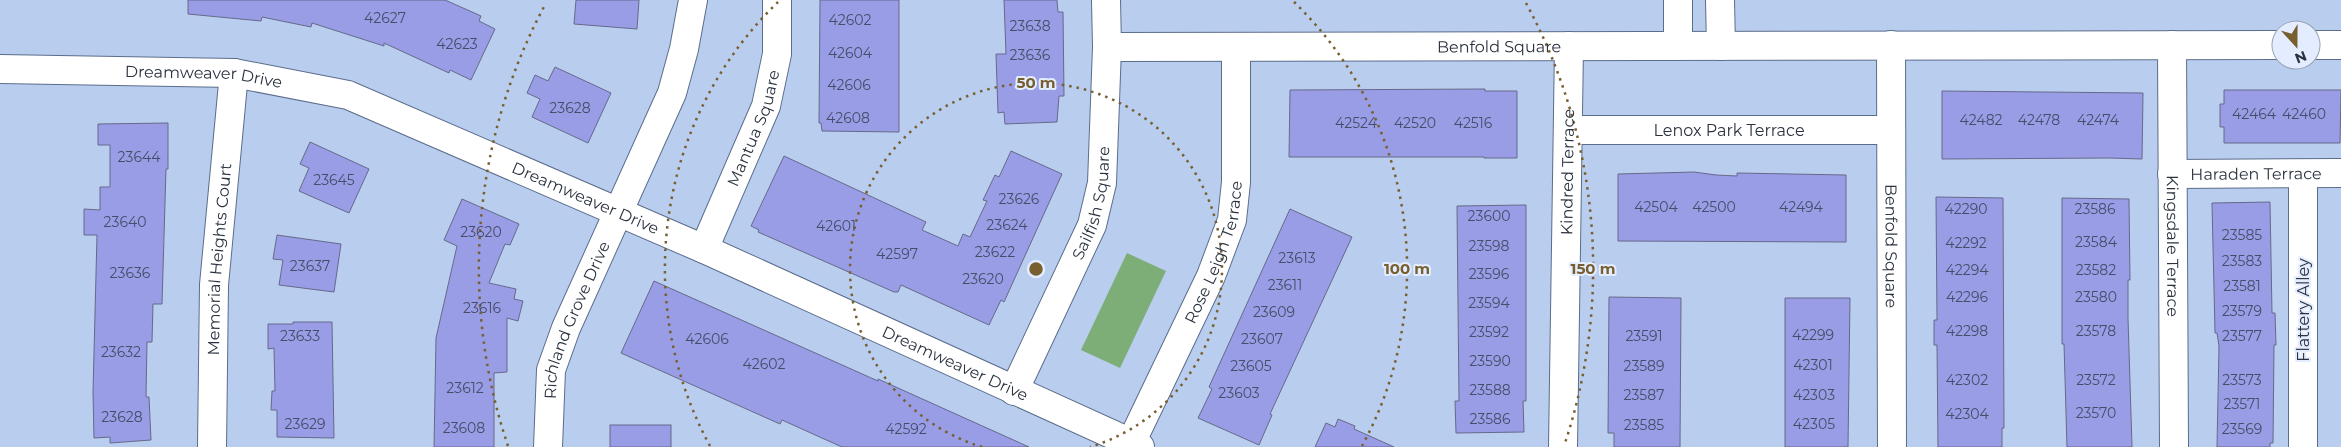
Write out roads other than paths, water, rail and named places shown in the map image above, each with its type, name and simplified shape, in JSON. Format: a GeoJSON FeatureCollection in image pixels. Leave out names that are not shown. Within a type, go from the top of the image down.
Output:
{"type":"FeatureCollection","features":[{"type":"Feature","properties":{"kind":"street","name":"Richland Grove Drive"},"geometry":{"type":"LineString","coordinates":[[548,447],[547,417],[551,370],[566,328],[672,93],[684,49],[693,0]]}},
{"type":"Feature","properties":{"kind":"street","name":"Mantua Square"},"geometry":{"type":"LineString","coordinates":[[704,249],[766,106],[777,54],[777,0]]}},
{"type":"Feature","properties":{"kind":"street","name":"Sailfish Square"},"geometry":{"type":"LineString","coordinates":[[1014,391],[1092,225],[1102,183],[1107,47],[1106,0]]}},
{"type":"Feature","properties":{"kind":"street"},"geometry":{"type":"LineString","coordinates":[[1678,0],[1678,46]]}},
{"type":"Feature","properties":{"kind":"street"},"geometry":{"type":"LineString","coordinates":[[1720,0],[1721,46]]}},
{"type":"Feature","properties":{"kind":"street","name":"Kingsdale Terrace"},"geometry":{"type":"LineString","coordinates":[[2172,44],[2174,447]]}},
{"type":"Feature","properties":{"kind":"street","name":"Benfold Square"},"geometry":{"type":"LineString","coordinates":[[1891,45],[1892,447]]}},
{"type":"Feature","properties":{"kind":"street","name":"Benfold Square"},"geometry":{"type":"LineString","coordinates":[[1107,47],[2271,45]]}},
{"type":"Feature","properties":{"kind":"street"},"geometry":{"type":"LineString","coordinates":[[2321,45],[2341,45]]}},
{"type":"Feature","properties":{"kind":"street","name":"Kindred Terrace"},"geometry":{"type":"LineString","coordinates":[[1563,447],[1569,46]]}},
{"type":"Feature","properties":{"kind":"street","name":"Rose Leigh Terrace"},"geometry":{"type":"LineString","coordinates":[[1135,445],[1211,276],[1232,220],[1236,182],[1236,48]]}},
{"type":"Feature","properties":{"kind":"street","name":"Dreamweaver Drive"},"geometry":{"type":"LineString","coordinates":[[0,69],[234,73],[348,95],[704,249],[1135,445]]}},
{"type":"Feature","properties":{"kind":"street","name":"Memorial Heights Court"},"geometry":{"type":"LineString","coordinates":[[212,447],[214,285],[234,73]]}},
{"type":"Feature","properties":{"kind":"street","name":"Lenox Park Terrace"},"geometry":{"type":"LineString","coordinates":[[1568,130],[1890,130]]}},
{"type":"Feature","properties":{"kind":"street","name":"Haraden Terrace"},"geometry":{"type":"LineString","coordinates":[[2172,174],[2341,173]]}},
{"type":"Feature","properties":{"kind":"street","name":"Flattery Alley"},"geometry":{"type":"LineString","coordinates":[[2302,447],[2303,174]]}}]}
